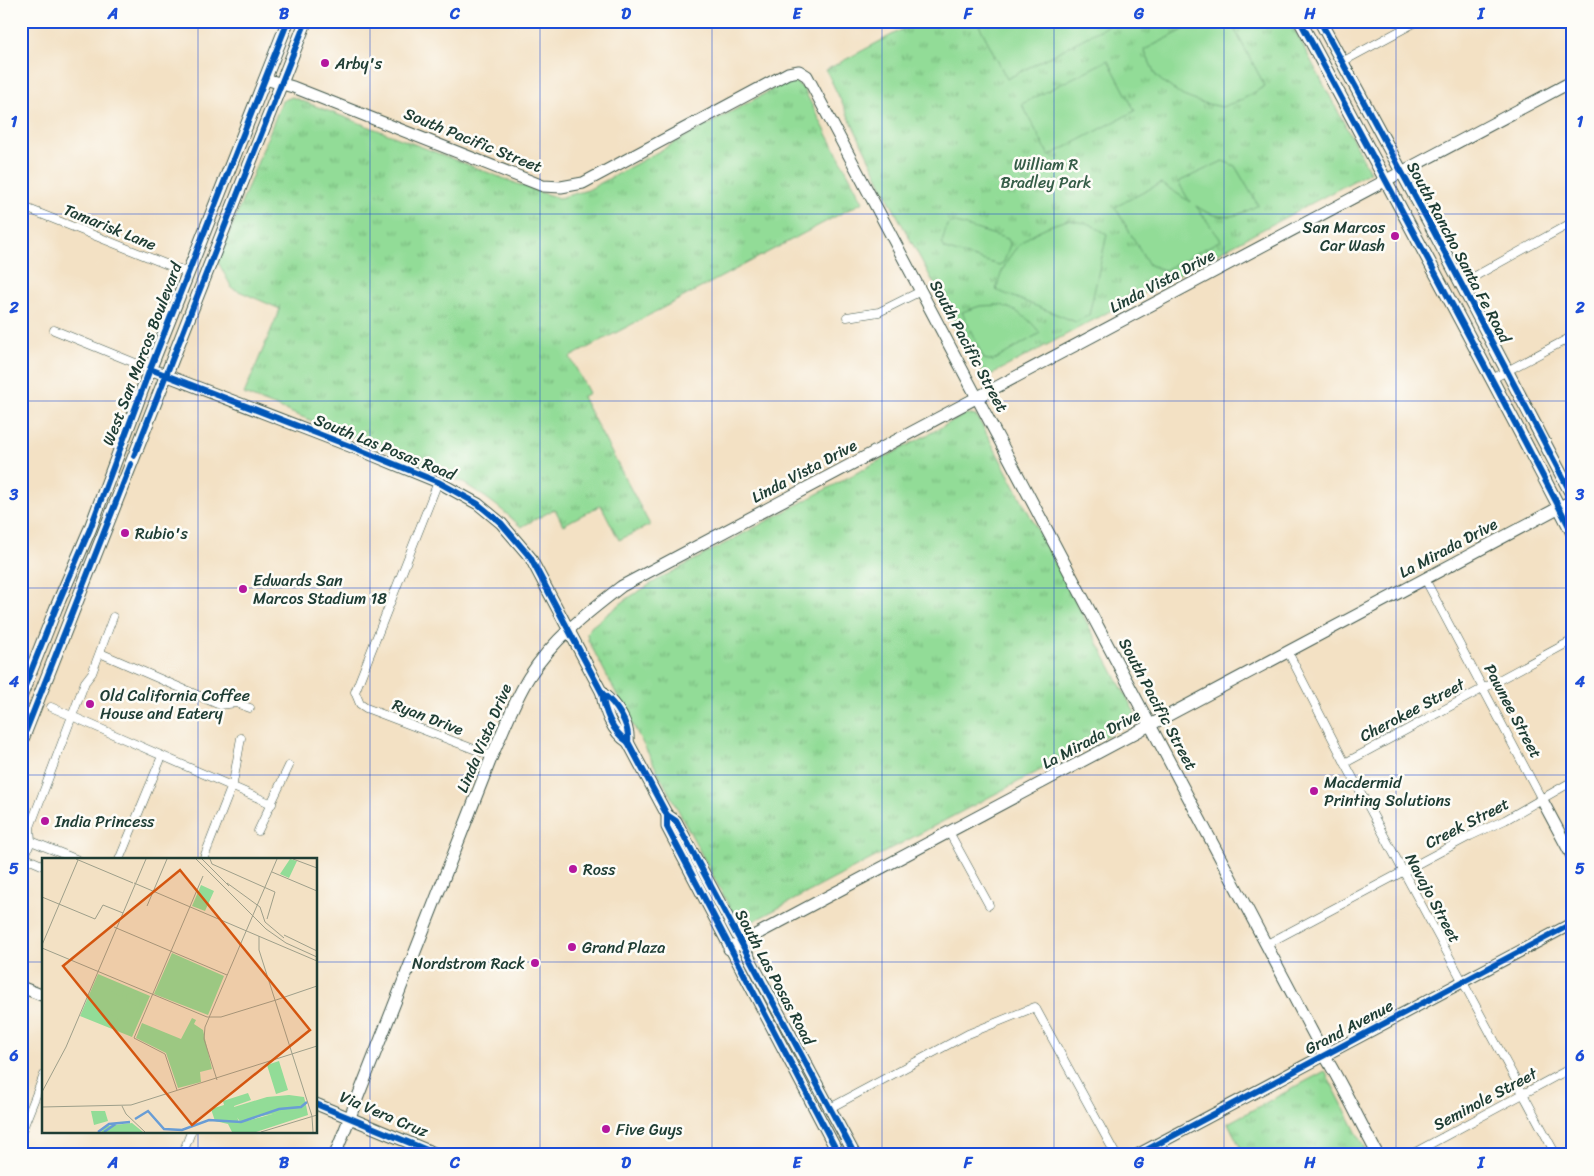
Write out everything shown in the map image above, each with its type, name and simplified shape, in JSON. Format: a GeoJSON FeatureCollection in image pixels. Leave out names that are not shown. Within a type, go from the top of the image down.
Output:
{"type":"FeatureCollection","features":[{"type":"Feature","properties":{"kind":"main road","name":"West San Marcos Boulevard"},"geometry":{"type":"LineString","coordinates":[[21,695],[90,529],[150,369],[288,21]]}},
{"type":"Feature","properties":{"kind":"main road","name":"West San Marcos Boulevard"},"geometry":{"type":"LineString","coordinates":[[21,742],[306,21]]}},
{"type":"Feature","properties":{"kind":"main road","name":"South Rancho Santa Fe Road"},"geometry":{"type":"LineString","coordinates":[[1300,21],[1573,534]]}},
{"type":"Feature","properties":{"kind":"main road","name":"South Rancho Santa Fe Road"},"geometry":{"type":"LineString","coordinates":[[1320,21],[1461,284],[1573,499]]}},
{"type":"Feature","properties":{"kind":"main road","name":"South Pacific Street"},"geometry":{"type":"LineString","coordinates":[[265,79],[543,186],[561,187],[583,183],[788,73],[799,72],[807,76],[1378,1155]]}},
{"type":"Feature","properties":{"kind":"main road","name":"Linda Vista Drive"},"geometry":{"type":"LineString","coordinates":[[335,1155],[492,756],[514,705],[530,676],[568,629],[622,586],[1573,81]]}},
{"type":"Feature","properties":{"kind":"main road","name":"South Las Posas Road"},"geometry":{"type":"LineString","coordinates":[[150,369],[438,482],[478,504],[501,523],[518,541],[540,575],[602,693],[604,707],[620,737],[628,742],[667,815],[667,827],[839,1155]]}},
{"type":"Feature","properties":{"kind":"main road"},"geometry":{"type":"LineString","coordinates":[[94,557],[90,549],[106,506],[109,479]]}},
{"type":"Feature","properties":{"kind":"main road","name":"La Mirada Drive"},"geometry":{"type":"LineString","coordinates":[[730,949],[1573,499]]}},
{"type":"Feature","properties":{"kind":"main road"},"geometry":{"type":"LineString","coordinates":[[21,695],[37,702]]}},
{"type":"Feature","properties":{"kind":"main road","name":"Pawnee Street"},"geometry":{"type":"LineString","coordinates":[[1541,798],[1573,858]]}},
{"type":"Feature","properties":{"kind":"main road","name":"South Las Posas Road"},"geometry":{"type":"LineString","coordinates":[[667,815],[676,821],[855,1155]]}},
{"type":"Feature","properties":{"kind":"main road","name":"Grand Avenue"},"geometry":{"type":"LineString","coordinates":[[1137,1155],[1573,923]]}},
{"type":"Feature","properties":{"kind":"main road"},"geometry":{"type":"LineString","coordinates":[[21,987],[42,995]]}},
{"type":"Feature","properties":{"kind":"main road","name":"Via Vera Cruz"},"geometry":{"type":"LineString","coordinates":[[318,1105],[438,1155]]}},
{"type":"Feature","properties":{"kind":"street"},"geometry":{"type":"LineString","coordinates":[[1342,62],[1418,21]]}},
{"type":"Feature","properties":{"kind":"street","name":"Tamarisk Lane"},"geometry":{"type":"LineString","coordinates":[[21,206],[188,273]]}},
{"type":"Feature","properties":{"kind":"street"},"geometry":{"type":"LineString","coordinates":[[1461,284],[1573,222]]}},
{"type":"Feature","properties":{"kind":"street"},"geometry":{"type":"LineString","coordinates":[[847,317],[879,312],[921,292]]}},
{"type":"Feature","properties":{"kind":"street"},"geometry":{"type":"LineString","coordinates":[[54,330],[150,369]]}},
{"type":"Feature","properties":{"kind":"street"},"geometry":{"type":"LineString","coordinates":[[1492,379],[1573,336]]}},
{"type":"Feature","properties":{"kind":"street","name":"Ryan Drive"},"geometry":{"type":"LineString","coordinates":[[438,482],[356,685],[356,698],[366,708],[492,756]]}},
{"type":"Feature","properties":{"kind":"street","name":"Pawnee Street"},"geometry":{"type":"LineString","coordinates":[[1425,579],[1541,798]]}},
{"type":"Feature","properties":{"kind":"street"},"geometry":{"type":"LineString","coordinates":[[42,865],[23,857],[31,841],[30,827],[85,682],[92,673],[113,617]]}},
{"type":"Feature","properties":{"kind":"street","name":"Cherokee Street"},"geometry":{"type":"LineString","coordinates":[[1345,763],[1573,640]]}},
{"type":"Feature","properties":{"kind":"street","name":"Navajo Street"},"geometry":{"type":"LineString","coordinates":[[1288,652],[1403,872],[1556,1155]]}},
{"type":"Feature","properties":{"kind":"street"},"geometry":{"type":"LineString","coordinates":[[100,653],[220,705],[236,703],[250,708]]}},
{"type":"Feature","properties":{"kind":"street"},"geometry":{"type":"LineString","coordinates":[[51,708],[272,804]]}},
{"type":"Feature","properties":{"kind":"street"},"geometry":{"type":"LineString","coordinates":[[204,858],[232,786],[241,738]]}},
{"type":"Feature","properties":{"kind":"street"},"geometry":{"type":"LineString","coordinates":[[120,858],[162,756]]}},
{"type":"Feature","properties":{"kind":"street"},"geometry":{"type":"LineString","coordinates":[[258,831],[289,766]]}},
{"type":"Feature","properties":{"kind":"street","name":"Creek Street"},"geometry":{"type":"LineString","coordinates":[[1266,944],[1470,836],[1505,820],[1573,781]]}},
{"type":"Feature","properties":{"kind":"street"},"geometry":{"type":"LineString","coordinates":[[949,832],[989,905]]}},
{"type":"Feature","properties":{"kind":"street"},"geometry":{"type":"LineString","coordinates":[[31,841],[73,858]]}},
{"type":"Feature","properties":{"kind":"street"},"geometry":{"type":"LineString","coordinates":[[830,1108],[968,1034],[1035,1007],[1116,1155]]}},
{"type":"Feature","properties":{"kind":"street","name":"Seminole Street"},"geometry":{"type":"LineString","coordinates":[[1410,1155],[1573,1067]]}},
{"type":"Feature","properties":{"kind":"street"},"geometry":{"type":"LineString","coordinates":[[21,1133],[42,1080]]}},
{"type":"Feature","properties":{"kind":"street"},"geometry":{"type":"LineString","coordinates":[[182,1155],[190,1134]]}},
{"type":"Feature","properties":{"kind":"green space","name":"William R Bradley Park"},"geometry":{"type":"Polygon","coordinates":[[[918,21],[1290,21],[1370,172],[985,378],[891,204],[826,70],[918,21]]]}},
{"type":"Feature","properties":{"kind":"green space"},"geometry":{"type":"Polygon","coordinates":[[[977,21],[1117,21],[1007,79],[977,21]]]}},
{"type":"Feature","properties":{"kind":"green space"},"geometry":{"type":"Polygon","coordinates":[[[1201,21],[1230,21],[1265,86],[1243,99],[1222,107],[1183,96],[1156,76],[1144,50],[1201,21]]]}},
{"type":"Feature","properties":{"kind":"green space"},"geometry":{"type":"Polygon","coordinates":[[[1108,60],[1135,111],[1049,156],[1022,104],[1108,60]]]}},
{"type":"Feature","properties":{"kind":"green space"},"geometry":{"type":"Polygon","coordinates":[[[786,82],[795,82],[803,88],[863,202],[570,357],[589,393],[582,397],[650,525],[619,540],[601,505],[563,525],[555,509],[521,527],[487,498],[449,475],[244,394],[280,309],[232,288],[218,262],[282,101],[292,97],[536,191],[559,198],[588,190],[786,82]]]}},
{"type":"Feature","properties":{"kind":"green space"},"geometry":{"type":"Polygon","coordinates":[[[1223,161],[1235,166],[1258,205],[1241,213],[1227,216],[1212,214],[1196,206],[1221,240],[1165,270],[1149,265],[1115,207],[1161,183],[1190,202],[1178,182],[1223,161]]]}},
{"type":"Feature","properties":{"kind":"green space"},"geometry":{"type":"Polygon","coordinates":[[[1068,220],[1090,224],[1107,234],[1089,315],[1076,322],[996,290],[1006,263],[1021,243],[1041,230],[1068,220]]]}},
{"type":"Feature","properties":{"kind":"green space"},"geometry":{"type":"Polygon","coordinates":[[[953,222],[1008,239],[1010,244],[1004,262],[999,265],[945,249],[942,243],[947,225],[953,222]]]}},
{"type":"Feature","properties":{"kind":"green space"},"geometry":{"type":"Polygon","coordinates":[[[1001,305],[1023,316],[1040,333],[993,361],[984,359],[962,312],[980,306],[1001,305]]]}},
{"type":"Feature","properties":{"kind":"green space"},"geometry":{"type":"Polygon","coordinates":[[[966,414],[976,416],[983,427],[1135,713],[1132,722],[742,926],[737,921],[588,640],[587,633],[591,627],[628,598],[659,579],[966,414]]]}},
{"type":"Feature","properties":{"kind":"green space"},"geometry":{"type":"Polygon","coordinates":[[[1325,1071],[1368,1155],[1244,1155],[1228,1123],[1325,1071]]]}},
{"type":"Feature","properties":{"kind":"cycle path"},"geometry":{"type":"LineString","coordinates":[[21,696],[90,529],[150,369],[288,21]]}},
{"type":"Feature","properties":{"kind":"cycle path"},"geometry":{"type":"LineString","coordinates":[[134,456],[306,21]]}},
{"type":"Feature","properties":{"kind":"cycle path"},"geometry":{"type":"LineString","coordinates":[[1300,21],[1472,341],[1573,534]]}},
{"type":"Feature","properties":{"kind":"cycle path"},"geometry":{"type":"LineString","coordinates":[[1320,21],[1432,228],[1573,497]]}},
{"type":"Feature","properties":{"kind":"cycle path"},"geometry":{"type":"LineString","coordinates":[[150,369],[438,482],[478,504],[501,523],[530,557],[602,693],[621,715],[627,728],[628,742]]}},
{"type":"Feature","properties":{"kind":"cycle path"},"geometry":{"type":"LineString","coordinates":[[21,743],[131,464]]}},
{"type":"Feature","properties":{"kind":"cycle path"},"geometry":{"type":"LineString","coordinates":[[602,693],[613,727],[628,742],[667,815],[667,827],[839,1155]]}},
{"type":"Feature","properties":{"kind":"cycle path"},"geometry":{"type":"LineString","coordinates":[[667,815],[676,821],[855,1155]]}},
{"type":"Feature","properties":{"kind":"cycle path"},"geometry":{"type":"LineString","coordinates":[[1137,1155],[1573,923]]}},
{"type":"Feature","properties":{"kind":"cycle path"},"geometry":{"type":"LineString","coordinates":[[318,1105],[439,1155]]}},
{"type":"Feature","properties":{"kind":"place","name":"Arby's"},"geometry":{"type":"Point","coordinates":[325,63]}},
{"type":"Feature","properties":{"kind":"place","name":"San Marcos Car Wash"},"geometry":{"type":"Point","coordinates":[1395,236]}},
{"type":"Feature","properties":{"kind":"place","name":"Rubio's"},"geometry":{"type":"Point","coordinates":[125,533]}},
{"type":"Feature","properties":{"kind":"place","name":"Edwards San Marcos Stadium 18"},"geometry":{"type":"Point","coordinates":[243,589]}},
{"type":"Feature","properties":{"kind":"place","name":"Old California Coffee House and Eatery"},"geometry":{"type":"Point","coordinates":[90,704]}},
{"type":"Feature","properties":{"kind":"place","name":"Macdermid Printing Solutions"},"geometry":{"type":"Point","coordinates":[1314,791]}},
{"type":"Feature","properties":{"kind":"place","name":"India Princess"},"geometry":{"type":"Point","coordinates":[45,821]}},
{"type":"Feature","properties":{"kind":"place","name":"Ross"},"geometry":{"type":"Point","coordinates":[573,869]}},
{"type":"Feature","properties":{"kind":"place","name":"Grand Plaza"},"geometry":{"type":"Point","coordinates":[572,947]}},
{"type":"Feature","properties":{"kind":"place","name":"Nordstrom Rack"},"geometry":{"type":"Point","coordinates":[535,963]}},
{"type":"Feature","properties":{"kind":"place","name":"Five Guys"},"geometry":{"type":"Point","coordinates":[606,1129]}}]}
